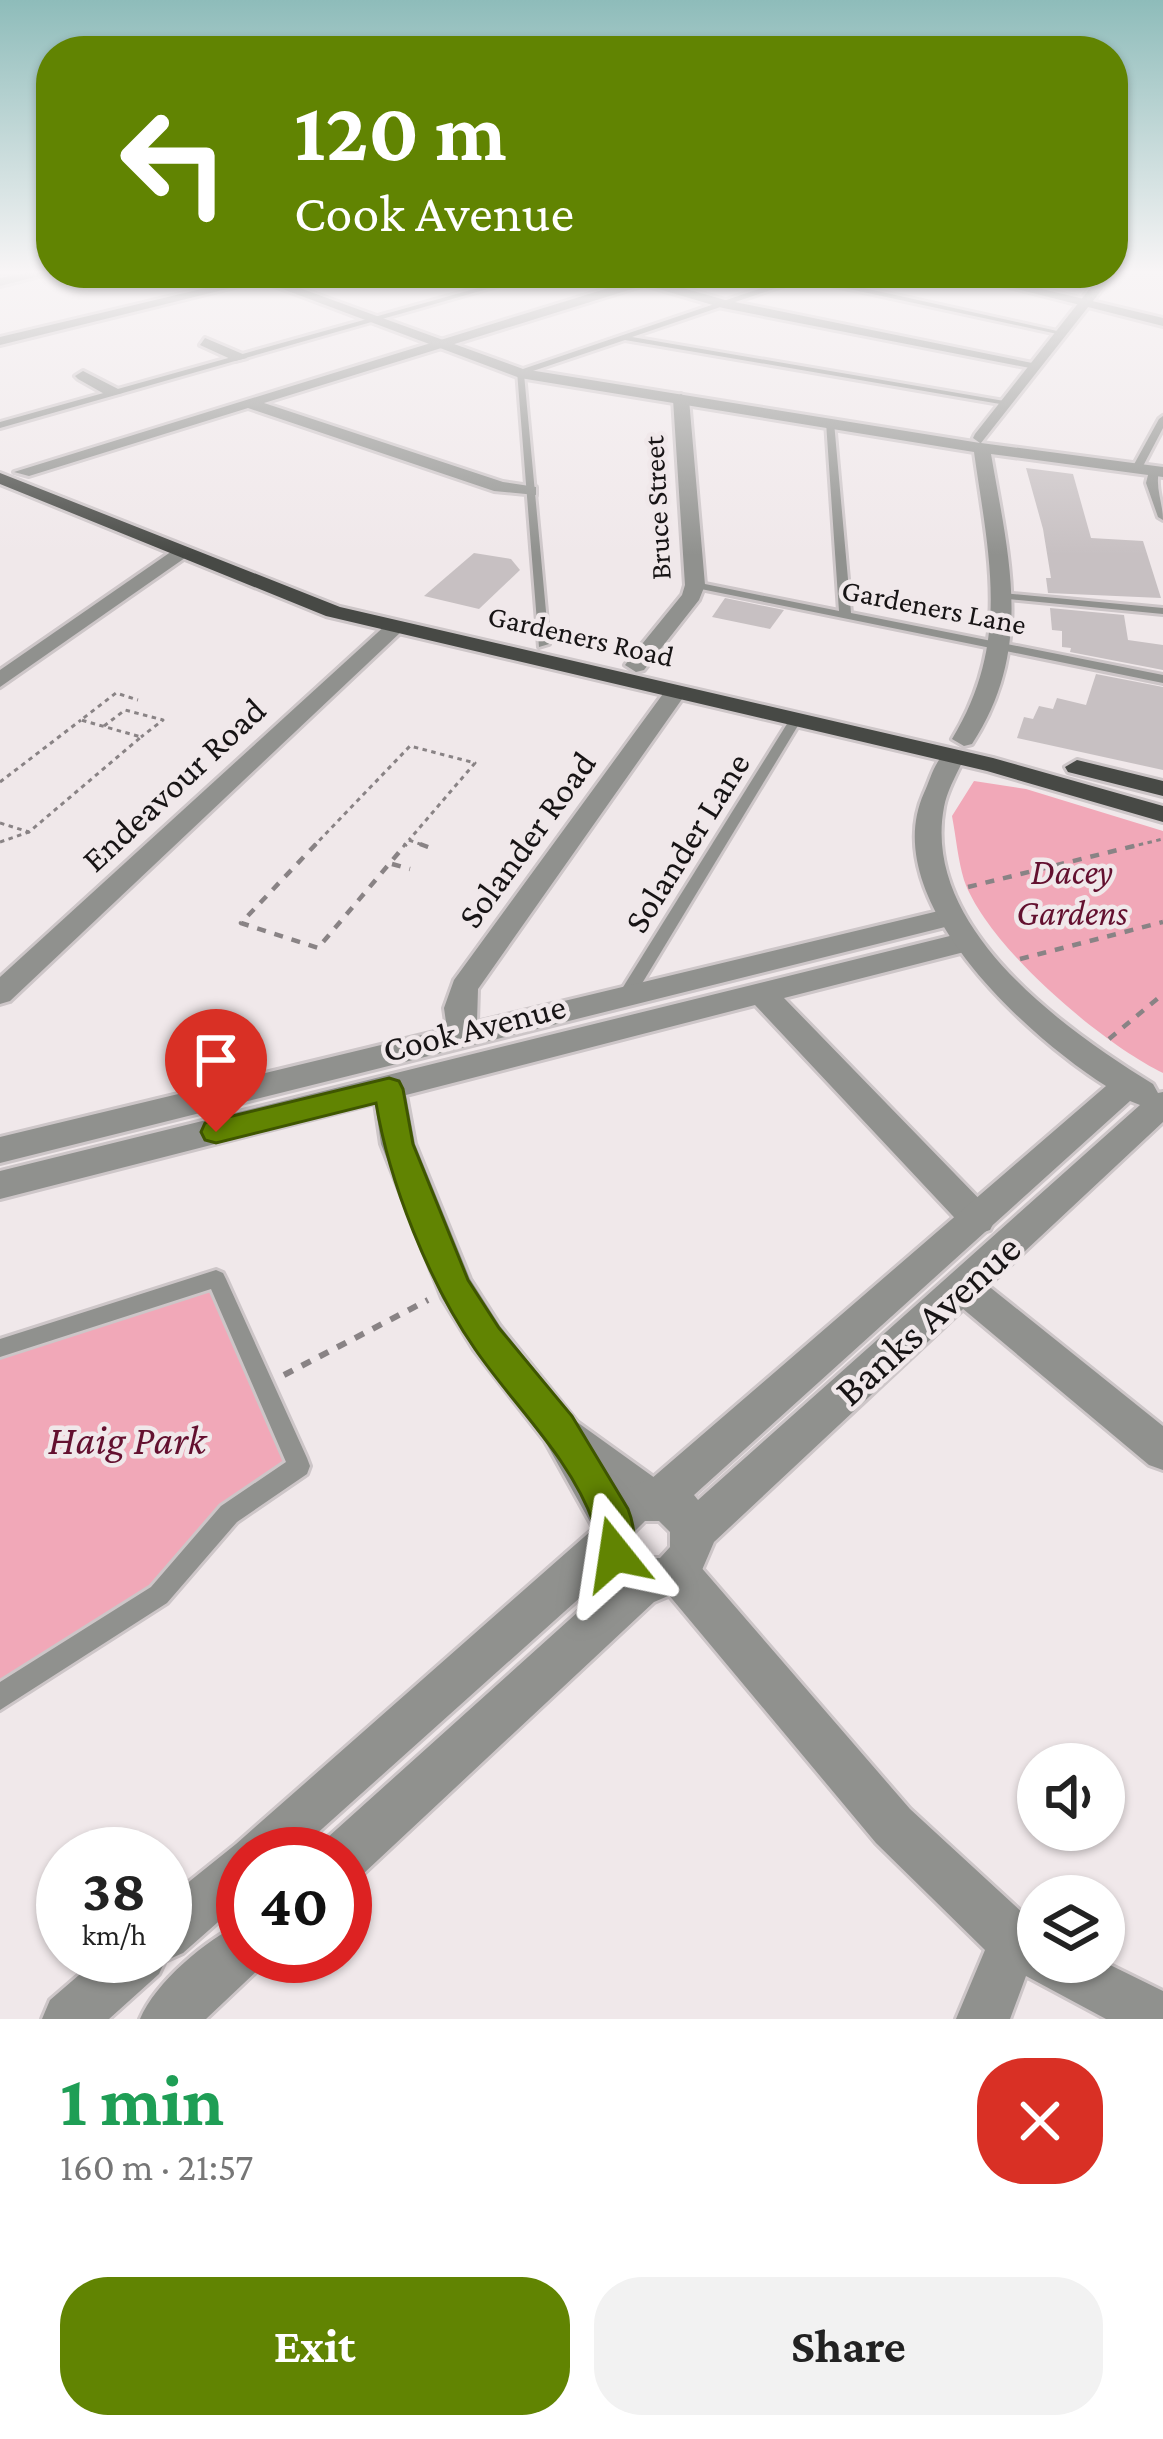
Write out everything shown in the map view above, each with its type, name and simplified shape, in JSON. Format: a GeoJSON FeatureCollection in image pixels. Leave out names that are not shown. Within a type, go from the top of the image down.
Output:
{"type":"FeatureCollection","features":[{"type":"Feature","properties":{"kind":"main road","name":"Gardeners Road"},"geometry":{"type":"LineString","coordinates":[[0,462],[11,475],[307,604],[796,719],[1163,789]]}},
{"type":"Feature","properties":{"kind":"main road","name":"Gardeners Road"},"geometry":{"type":"LineString","coordinates":[[11,475],[315,589],[959,748],[1163,814]]}},
{"type":"Feature","properties":{"kind":"street"},"geometry":{"type":"LineString","coordinates":[[11,475],[369,367]]}},
{"type":"Feature","properties":{"kind":"street"},"geometry":{"type":"LineString","coordinates":[[501,367],[520,374],[1151,470]]}},
{"type":"Feature","properties":{"kind":"street"},"geometry":{"type":"LineString","coordinates":[[1033,367],[1006,402],[982,445],[1004,646],[975,724],[932,798],[928,833],[958,929],[1051,1028],[1162,1105]]}},
{"type":"Feature","properties":{"kind":"street"},"geometry":{"type":"LineString","coordinates":[[83,376],[114,393]]}},
{"type":"Feature","properties":{"kind":"street","name":"Bruce Street"},"geometry":{"type":"LineString","coordinates":[[636,665],[692,596],[695,585],[681,399]]}},
{"type":"Feature","properties":{"kind":"street"},"geometry":{"type":"LineString","coordinates":[[249,403],[500,487],[530,491]]}},
{"type":"Feature","properties":{"kind":"street"},"geometry":{"type":"LineString","coordinates":[[0,680],[182,553]]}},
{"type":"Feature","properties":{"kind":"street","name":"Endeavour Road"},"geometry":{"type":"LineString","coordinates":[[0,994],[395,627]]}},
{"type":"Feature","properties":{"kind":"street","name":"Solander Road"},"geometry":{"type":"LineString","coordinates":[[464,1037],[459,1008],[464,987],[676,692]]}},
{"type":"Feature","properties":{"kind":"street","name":"Cook Avenue"},"geometry":{"type":"LineString","coordinates":[[0,1150],[626,996],[958,929]]}},
{"type":"Feature","properties":{"kind":"street","name":"Cook Avenue"},"geometry":{"type":"LineString","coordinates":[[0,1185],[762,994],[958,929]]}},
{"type":"Feature","properties":{"kind":"street"},"geometry":{"type":"LineString","coordinates":[[762,994],[978,1220]]}},
{"type":"Feature","properties":{"kind":"street","name":"Banks Avenue"},"geometry":{"type":"LineString","coordinates":[[654,1500],[1128,1085]]}},
{"type":"Feature","properties":{"kind":"street"},"geometry":{"type":"LineString","coordinates":[[389,1089],[398,1144],[454,1287],[487,1338],[559,1428],[613,1532],[622,1566],[672,1562]]}},
{"type":"Feature","properties":{"kind":"street","name":"Banks Avenue"},"geometry":{"type":"LineString","coordinates":[[372,1832],[672,1562],[1162,1105]]}},
{"type":"Feature","properties":{"kind":"street"},"geometry":{"type":"LineString","coordinates":[[963,1287],[1163,1450]]}},
{"type":"Feature","properties":{"kind":"street"},"geometry":{"type":"LineString","coordinates":[[559,1428],[654,1500],[680,1511],[672,1562],[893,1826],[1017,1938]]}},
{"type":"Feature","properties":{"kind":"street"},"geometry":{"type":"LineString","coordinates":[[286,1827],[613,1532],[629,1506],[654,1500]]}},
{"type":"Feature","properties":{"kind":"street"},"geometry":{"type":"LineString","coordinates":[[192,1911],[216,1890]]}},
{"type":"Feature","properties":{"kind":"street"},"geometry":{"type":"LineString","coordinates":[[167,2019],[216,1974]]}},
{"type":"Feature","properties":{"kind":"street"},"geometry":{"type":"LineString","coordinates":[[982,2019],[1017,1975]]}},
{"type":"Feature","properties":{"kind":"street"},"geometry":{"type":"LineString","coordinates":[[69,2019],[110,1983]]}},
{"type":"Feature","properties":{"kind":"street"},"geometry":{"type":"LineString","coordinates":[[1092,1983],[1161,2019]]}},
{"type":"Feature","properties":{"kind":"lane"},"geometry":{"type":"LineString","coordinates":[[0,425],[207,367]]}},
{"type":"Feature","properties":{"kind":"lane"},"geometry":{"type":"LineString","coordinates":[[539,367],[520,374],[543,644]]}},
{"type":"Feature","properties":{"kind":"lane"},"geometry":{"type":"LineString","coordinates":[[797,367],[1006,402]]}},
{"type":"Feature","properties":{"kind":"lane"},"geometry":{"type":"LineString","coordinates":[[1163,419],[1151,470],[1163,517]]}},
{"type":"Feature","properties":{"kind":"lane"},"geometry":{"type":"LineString","coordinates":[[830,422],[845,614]]}},
{"type":"Feature","properties":{"kind":"lane","name":"Gardeners Lane"},"geometry":{"type":"LineString","coordinates":[[695,585],[1163,679]]}},
{"type":"Feature","properties":{"kind":"lane"},"geometry":{"type":"LineString","coordinates":[[1002,596],[1163,611]]}},
{"type":"Feature","properties":{"kind":"lane","name":"Solander Lane"},"geometry":{"type":"LineString","coordinates":[[626,996],[796,719]]}},
{"type":"Feature","properties":{"kind":"lane"},"geometry":{"type":"LineString","coordinates":[[0,1348],[216,1279],[299,1466],[229,1514],[159,1595],[0,1697]]}},
{"type":"Feature","properties":{"kind":"path"},"geometry":{"type":"LineString","coordinates":[[0,782],[116,693],[137,700],[104,726]]}},
{"type":"Feature","properties":{"kind":"path"},"geometry":{"type":"LineString","coordinates":[[0,842],[29,832],[163,720],[125,710]]}},
{"type":"Feature","properties":{"kind":"path"},"geometry":{"type":"LineString","coordinates":[[81,720],[141,737]]}},
{"type":"Feature","properties":{"kind":"path"},"geometry":{"type":"LineString","coordinates":[[410,746],[476,763],[409,840],[318,948],[241,922],[410,746]]}},
{"type":"Feature","properties":{"kind":"path"},"geometry":{"type":"LineString","coordinates":[[0,823],[29,832]]}},
{"type":"Feature","properties":{"kind":"path"},"geometry":{"type":"LineString","coordinates":[[968,887],[1163,839]]}},
{"type":"Feature","properties":{"kind":"path"},"geometry":{"type":"LineString","coordinates":[[409,840],[428,847]]}},
{"type":"Feature","properties":{"kind":"path"},"geometry":{"type":"LineString","coordinates":[[390,863],[410,869]]}},
{"type":"Feature","properties":{"kind":"path"},"geometry":{"type":"LineString","coordinates":[[1020,958],[1163,922]]}},
{"type":"Feature","properties":{"kind":"path"},"geometry":{"type":"LineString","coordinates":[[1109,1040],[1163,994]]}},
{"type":"Feature","properties":{"kind":"path"},"geometry":{"type":"LineString","coordinates":[[262,1386],[454,1287]]}},
{"type":"Feature","properties":{"kind":"green space","name":"Dacey Gardens"},"geometry":{"type":"Polygon","coordinates":[[[974,781],[1026,789],[1163,831],[1163,1073],[1109,1039],[1049,990],[996,934],[977,906],[964,880],[952,816],[974,781]]]}},
{"type":"Feature","properties":{"kind":"green space","name":"Haig Park"},"geometry":{"type":"Polygon","coordinates":[[[216,1279],[299,1466],[229,1514],[159,1595],[0,1697],[0,1348],[216,1279]]]}},
{"type":"Feature","properties":{"kind":"building"},"geometry":{"type":"Polygon","coordinates":[[[1026,468],[1073,474],[1091,538],[1143,541],[1161,598],[1048,593],[1046,578],[1051,578],[1043,529],[1026,468]]]}},
{"type":"Feature","properties":{"kind":"building"},"geometry":{"type":"Polygon","coordinates":[[[474,553],[511,559],[520,570],[479,609],[424,596],[474,553]]]}},
{"type":"Feature","properties":{"kind":"building"},"geometry":{"type":"Polygon","coordinates":[[[725,598],[784,610],[770,629],[712,617],[725,598]]]}},
{"type":"Feature","properties":{"kind":"building"},"geometry":{"type":"Polygon","coordinates":[[[1050,608],[1124,615],[1128,640],[1163,645],[1163,670],[1070,652],[1071,648],[1062,647],[1062,631],[1052,630],[1050,608]]]}},
{"type":"Feature","properties":{"kind":"building"},"geometry":{"type":"Polygon","coordinates":[[[1096,674],[1163,687],[1163,770],[1017,738],[1024,717],[1033,719],[1039,706],[1053,709],[1057,698],[1086,705],[1096,674]]]}},
{"type":"Feature","properties":{"kind":"route"},"geometry":{"type":"LineString","coordinates":[[216,1132],[389,1089],[398,1144],[454,1287],[487,1338],[559,1428],[614,1523],[615,1554]]}}]}
